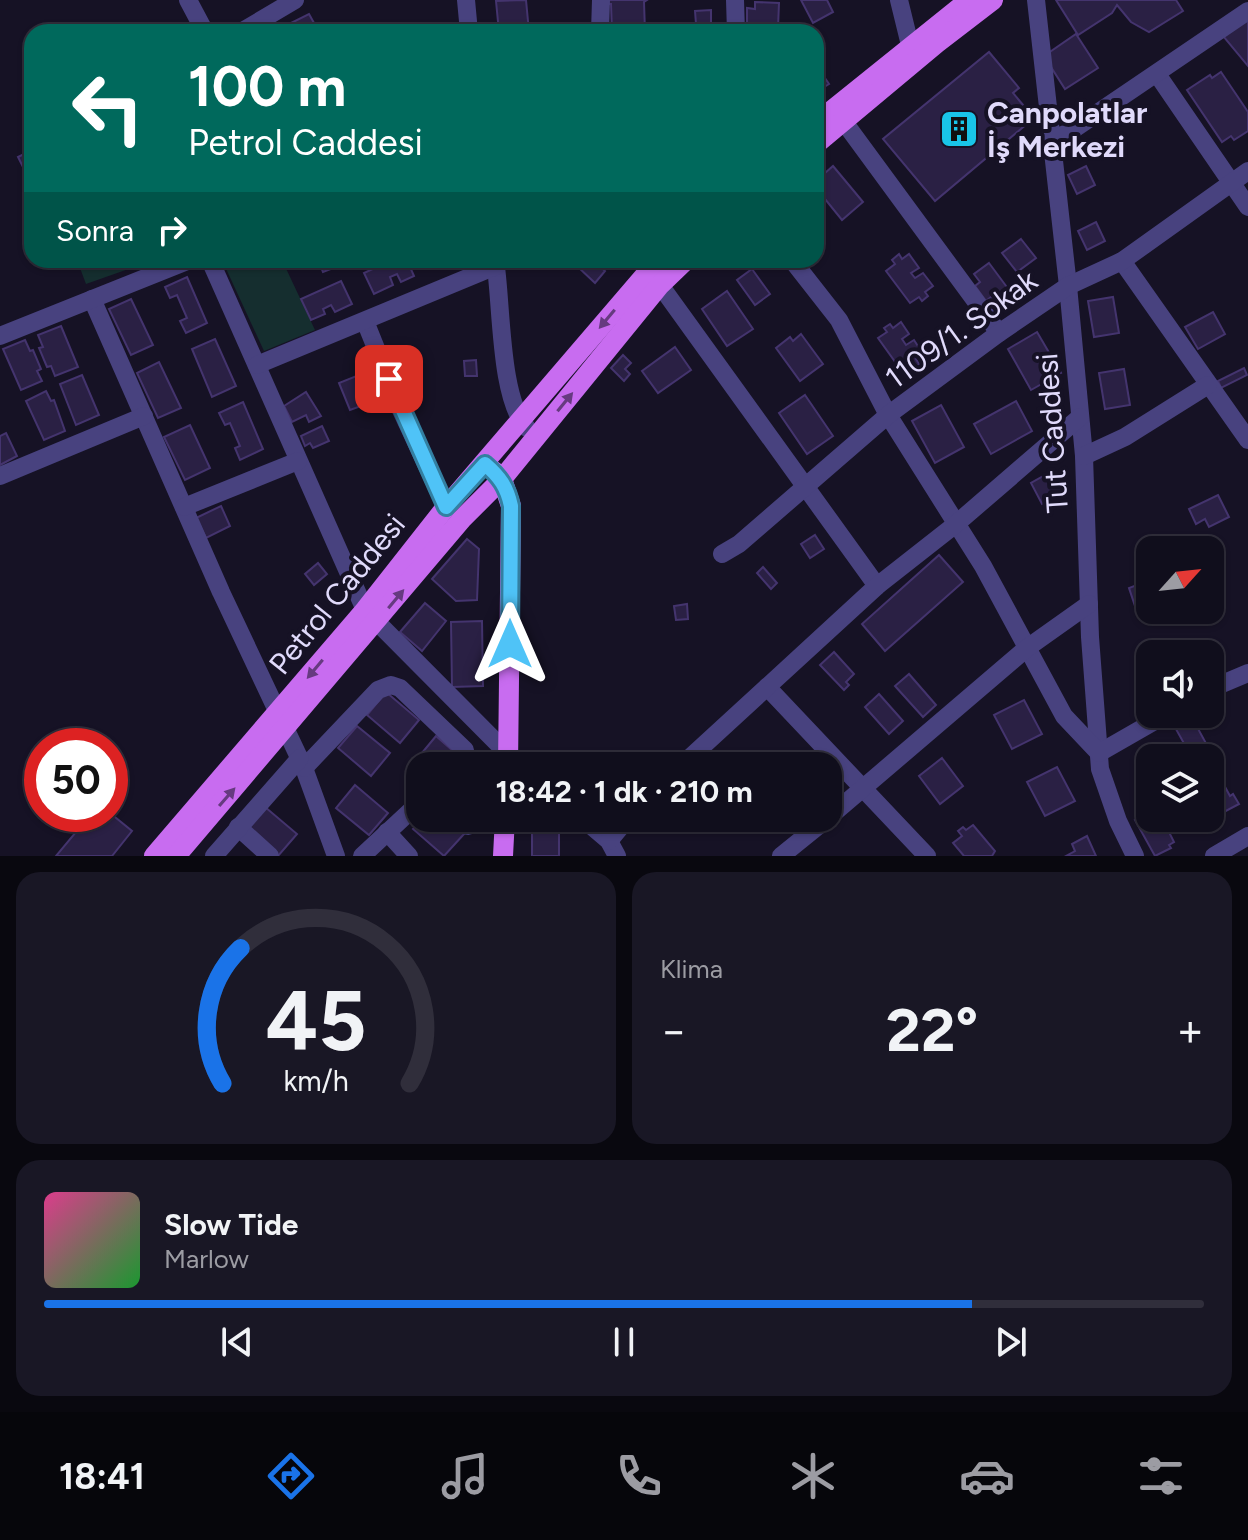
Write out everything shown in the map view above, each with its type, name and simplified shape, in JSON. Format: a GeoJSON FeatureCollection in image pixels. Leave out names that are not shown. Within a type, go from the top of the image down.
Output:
{"type":"FeatureCollection","features":[{"type":"Feature","properties":{"kind":"main road"},"geometry":{"type":"LineString","coordinates":[[824,134],[910,45],[969,0]]}},
{"type":"Feature","properties":{"kind":"main road"},"geometry":{"type":"LineString","coordinates":[[824,120],[839,115],[993,0]]}},
{"type":"Feature","properties":{"kind":"main road","name":"Petrol Caddesi"},"geometry":{"type":"LineString","coordinates":[[154,856],[282,720],[370,616],[446,507],[485,464],[529,430],[652,268]]}},
{"type":"Feature","properties":{"kind":"main road"},"geometry":{"type":"LineString","coordinates":[[370,616],[502,479],[529,430],[678,268]]}},
{"type":"Feature","properties":{"kind":"main road"},"geometry":{"type":"LineString","coordinates":[[485,464],[502,479],[511,506],[512,752]]}},
{"type":"Feature","properties":{"kind":"main road"},"geometry":{"type":"LineString","coordinates":[[176,856],[282,720]]}},
{"type":"Feature","properties":{"kind":"main road"},"geometry":{"type":"LineString","coordinates":[[503,856],[504,832]]}},
{"type":"Feature","properties":{"kind":"street"},"geometry":{"type":"LineString","coordinates":[[188,0],[201,24]]}},
{"type":"Feature","properties":{"kind":"street"},"geometry":{"type":"LineString","coordinates":[[254,24],[295,0]]}},
{"type":"Feature","properties":{"kind":"street"},"geometry":{"type":"LineString","coordinates":[[466,0],[468,24]]}},
{"type":"Feature","properties":{"kind":"street"},"geometry":{"type":"LineString","coordinates":[[600,24],[601,0]]}},
{"type":"Feature","properties":{"kind":"street"},"geometry":{"type":"LineString","coordinates":[[899,0],[910,45]]}},
{"type":"Feature","properties":{"kind":"street","name":"Tut Caddesi"},"geometry":{"type":"LineString","coordinates":[[1036,0],[1084,456],[1089,604],[1100,769],[1118,821],[1135,856]]}},
{"type":"Feature","properties":{"kind":"street"},"geometry":{"type":"LineString","coordinates":[[737,24],[740,1]]}},
{"type":"Feature","properties":{"kind":"street"},"geometry":{"type":"LineString","coordinates":[[1052,139],[1068,133],[1248,11]]}},
{"type":"Feature","properties":{"kind":"street"},"geometry":{"type":"LineString","coordinates":[[1157,74],[1248,207]]}},
{"type":"Feature","properties":{"kind":"street"},"geometry":{"type":"LineString","coordinates":[[839,115],[999,333]]}},
{"type":"Feature","properties":{"kind":"street","name":"1109/1. Sokak"},"geometry":{"type":"LineString","coordinates":[[722,554],[739,544],[888,415],[999,333],[1068,286],[1122,261],[1248,171]]}},
{"type":"Feature","properties":{"kind":"street"},"geometry":{"type":"LineString","coordinates":[[1122,261],[1248,440]]}},
{"type":"Feature","properties":{"kind":"street"},"geometry":{"type":"LineString","coordinates":[[0,336],[170,268]]}},
{"type":"Feature","properties":{"kind":"street"},"geometry":{"type":"LineString","coordinates":[[214,268],[370,616],[501,752]]}},
{"type":"Feature","properties":{"kind":"street"},"geometry":{"type":"LineString","coordinates":[[257,365],[485,268]]}},
{"type":"Feature","properties":{"kind":"street"},"geometry":{"type":"LineString","coordinates":[[497,268],[510,392],[529,430]]}},
{"type":"Feature","properties":{"kind":"street"},"geometry":{"type":"LineString","coordinates":[[798,268],[839,320],[888,415],[983,566],[1064,716],[1099,753],[1143,728]]}},
{"type":"Feature","properties":{"kind":"street"},"geometry":{"type":"LineString","coordinates":[[660,285],[877,586]]}},
{"type":"Feature","properties":{"kind":"street"},"geometry":{"type":"LineString","coordinates":[[92,299],[221,592],[302,763],[336,856]]}},
{"type":"Feature","properties":{"kind":"street"},"geometry":{"type":"LineString","coordinates":[[365,321],[400,408],[446,507]]}},
{"type":"Feature","properties":{"kind":"street"},"geometry":{"type":"LineString","coordinates":[[1084,456],[1125,437],[1208,385]]}},
{"type":"Feature","properties":{"kind":"street"},"geometry":{"type":"LineString","coordinates":[[0,476],[144,416]]}},
{"type":"Feature","properties":{"kind":"street"},"geometry":{"type":"LineString","coordinates":[[696,752],[877,586],[956,524],[1080,417]]}},
{"type":"Feature","properties":{"kind":"street"},"geometry":{"type":"LineString","coordinates":[[184,507],[298,461]]}},
{"type":"Feature","properties":{"kind":"street"},"geometry":{"type":"LineString","coordinates":[[842,807],[1027,648],[1089,604]]}},
{"type":"Feature","properties":{"kind":"street"},"geometry":{"type":"LineString","coordinates":[[1224,683],[1248,673]]}},
{"type":"Feature","properties":{"kind":"street"},"geometry":{"type":"LineString","coordinates":[[214,856],[238,827],[378,690],[391,685],[400,688],[465,750]]}},
{"type":"Feature","properties":{"kind":"street"},"geometry":{"type":"LineString","coordinates":[[767,687],[927,856]]}},
{"type":"Feature","properties":{"kind":"street"},"geometry":{"type":"LineString","coordinates":[[362,856],[406,815]]}},
{"type":"Feature","properties":{"kind":"street"},"geometry":{"type":"LineString","coordinates":[[238,827],[270,856]]}},
{"type":"Feature","properties":{"kind":"street"},"geometry":{"type":"LineString","coordinates":[[387,832],[409,856]]}},
{"type":"Feature","properties":{"kind":"street"},"geometry":{"type":"LineString","coordinates":[[596,832],[613,848]]}},
{"type":"Feature","properties":{"kind":"street"},"geometry":{"type":"LineString","coordinates":[[781,856],[811,832]]}},
{"type":"Feature","properties":{"kind":"street"},"geometry":{"type":"LineString","coordinates":[[1214,856],[1248,836]]}},
{"type":"Feature","properties":{"kind":"green space"},"geometry":{"type":"Polygon","coordinates":[[[80,268],[131,268],[86,284],[80,268]]]}},
{"type":"Feature","properties":{"kind":"green space"},"geometry":{"type":"Polygon","coordinates":[[[226,268],[286,268],[315,330],[264,351],[226,268]]]}},
{"type":"Feature","properties":{"kind":"building"},"geometry":{"type":"Polygon","coordinates":[[[526,0],[528,24],[498,24],[496,1],[526,0]]]}},
{"type":"Feature","properties":{"kind":"building"},"geometry":{"type":"Polygon","coordinates":[[[608,0],[647,0],[644,2],[645,24],[612,24],[611,4],[608,0]]]}},
{"type":"Feature","properties":{"kind":"building"},"geometry":{"type":"Polygon","coordinates":[[[801,0],[827,0],[833,12],[813,23],[801,0]]]}},
{"type":"Feature","properties":{"kind":"building"},"geometry":{"type":"Polygon","coordinates":[[[1056,0],[1176,0],[1183,11],[1149,32],[1131,22],[1117,5],[1112,13],[1078,35],[1056,0]]]}},
{"type":"Feature","properties":{"kind":"building"},"geometry":{"type":"Polygon","coordinates":[[[755,2],[779,3],[778,24],[747,24],[747,8],[755,9],[755,2]]]}},
{"type":"Feature","properties":{"kind":"building"},"geometry":{"type":"Polygon","coordinates":[[[711,10],[711,23],[696,24],[695,11],[711,10]]]}},
{"type":"Feature","properties":{"kind":"building"},"geometry":{"type":"Polygon","coordinates":[[[309,14],[315,24],[289,24],[309,14]]]}},
{"type":"Feature","properties":{"kind":"building"},"geometry":{"type":"Polygon","coordinates":[[[1248,16],[1248,66],[1223,36],[1248,16]]]}},
{"type":"Feature","properties":{"kind":"building"},"geometry":{"type":"Polygon","coordinates":[[[1076,34],[1098,68],[1065,89],[1044,56],[1076,34]]]}},
{"type":"Feature","properties":{"kind":"building","name":"Canpolatlar İş Merkezi"},"geometry":{"type":"Polygon","coordinates":[[[989,52],[1019,88],[1013,93],[1034,118],[935,201],[883,139],[989,52]]]}},
{"type":"Feature","properties":{"kind":"building"},"geometry":{"type":"Polygon","coordinates":[[[1221,72],[1248,112],[1248,131],[1234,140],[1231,136],[1222,142],[1187,90],[1210,75],[1212,78],[1221,72]]]}},
{"type":"Feature","properties":{"kind":"building"},"geometry":{"type":"Polygon","coordinates":[[[24,154],[24,169],[18,157],[24,154]]]}},
{"type":"Feature","properties":{"kind":"building"},"geometry":{"type":"Polygon","coordinates":[[[833,166],[863,202],[842,220],[824,198],[824,174],[833,166]]]}},
{"type":"Feature","properties":{"kind":"building"},"geometry":{"type":"Polygon","coordinates":[[[1086,166],[1095,185],[1077,194],[1068,175],[1086,166]]]}},
{"type":"Feature","properties":{"kind":"building"},"geometry":{"type":"Polygon","coordinates":[[[1096,222],[1105,241],[1087,250],[1078,231],[1096,222]]]}},
{"type":"Feature","properties":{"kind":"building"},"geometry":{"type":"Polygon","coordinates":[[[1021,239],[1036,258],[1017,272],[1002,253],[1021,239]]]}},
{"type":"Feature","properties":{"kind":"building"},"geometry":{"type":"Polygon","coordinates":[[[899,254],[902,259],[909,254],[919,268],[911,273],[915,278],[923,273],[933,286],[925,292],[928,296],[922,301],[919,297],[910,303],[886,271],[895,264],[892,260],[899,254]]]}},
{"type":"Feature","properties":{"kind":"building"},"geometry":{"type":"Polygon","coordinates":[[[989,263],[1012,294],[997,305],[991,297],[986,301],[975,286],[980,282],[974,274],[989,263]]]}},
{"type":"Feature","properties":{"kind":"building"},"geometry":{"type":"Polygon","coordinates":[[[375,268],[410,268],[414,276],[401,282],[397,274],[390,277],[393,285],[374,294],[364,273],[375,268]]]}},
{"type":"Feature","properties":{"kind":"building"},"geometry":{"type":"Polygon","coordinates":[[[579,268],[602,268],[605,271],[595,283],[579,268]]]}},
{"type":"Feature","properties":{"kind":"building"},"geometry":{"type":"Polygon","coordinates":[[[752,269],[770,294],[755,305],[737,280],[752,269]]]}},
{"type":"Feature","properties":{"kind":"building"},"geometry":{"type":"Polygon","coordinates":[[[187,277],[207,323],[186,333],[180,321],[187,318],[177,295],[170,298],[165,287],[187,277]]]}},
{"type":"Feature","properties":{"kind":"building"},"geometry":{"type":"Polygon","coordinates":[[[341,281],[352,304],[335,312],[331,305],[323,309],[325,314],[311,320],[301,299],[341,281]]]}},
{"type":"Feature","properties":{"kind":"building"},"geometry":{"type":"Polygon","coordinates":[[[727,291],[753,329],[727,346],[702,309],[727,291]]]}},
{"type":"Feature","properties":{"kind":"building"},"geometry":{"type":"Polygon","coordinates":[[[1113,297],[1119,333],[1094,337],[1088,301],[1113,297]]]}},
{"type":"Feature","properties":{"kind":"building"},"geometry":{"type":"Polygon","coordinates":[[[131,299],[153,345],[131,355],[109,309],[131,299]]]}},
{"type":"Feature","properties":{"kind":"building"},"geometry":{"type":"Polygon","coordinates":[[[1213,312],[1225,334],[1198,349],[1185,327],[1213,312]]]}},
{"type":"Feature","properties":{"kind":"building"},"geometry":{"type":"Polygon","coordinates":[[[901,322],[909,334],[902,339],[906,345],[914,340],[923,354],[916,359],[919,364],[913,369],[909,364],[901,370],[878,338],[887,332],[884,328],[890,324],[893,328],[901,322]]]}},
{"type":"Feature","properties":{"kind":"building"},"geometry":{"type":"Polygon","coordinates":[[[61,326],[78,367],[55,376],[51,366],[47,367],[39,348],[43,347],[38,335],[61,326]]]}},
{"type":"Feature","properties":{"kind":"building"},"geometry":{"type":"Polygon","coordinates":[[[1037,332],[1061,373],[1031,390],[1008,349],[1037,332]]]}},
{"type":"Feature","properties":{"kind":"building"},"geometry":{"type":"Polygon","coordinates":[[[801,334],[823,364],[800,381],[776,348],[790,337],[793,341],[801,334]]]}},
{"type":"Feature","properties":{"kind":"building"},"geometry":{"type":"Polygon","coordinates":[[[215,339],[236,386],[212,397],[192,349],[215,339]]]}},
{"type":"Feature","properties":{"kind":"building"},"geometry":{"type":"Polygon","coordinates":[[[25,340],[41,369],[37,371],[42,381],[21,390],[3,349],[25,340]]]}},
{"type":"Feature","properties":{"kind":"building"},"geometry":{"type":"Polygon","coordinates":[[[675,347],[691,370],[658,393],[642,371],[675,347]]]}},
{"type":"Feature","properties":{"kind":"building"},"geometry":{"type":"Polygon","coordinates":[[[623,355],[631,363],[625,369],[630,374],[624,381],[611,368],[623,355]]]}},
{"type":"Feature","properties":{"kind":"building"},"geometry":{"type":"Polygon","coordinates":[[[476,360],[477,376],[465,376],[464,361],[476,360]]]}},
{"type":"Feature","properties":{"kind":"building"},"geometry":{"type":"Polygon","coordinates":[[[159,362],[181,408],[158,418],[137,373],[159,362]]]}},
{"type":"Feature","properties":{"kind":"building"},"geometry":{"type":"Polygon","coordinates":[[[1244,368],[1247,375],[1221,388],[1218,381],[1244,368]]]}},
{"type":"Feature","properties":{"kind":"building"},"geometry":{"type":"Polygon","coordinates":[[[1124,369],[1130,405],[1105,409],[1099,373],[1124,369]]]}},
{"type":"Feature","properties":{"kind":"building"},"geometry":{"type":"Polygon","coordinates":[[[364,373],[367,381],[370,380],[373,396],[362,400],[364,405],[350,410],[339,383],[364,373]]]}},
{"type":"Feature","properties":{"kind":"building"},"geometry":{"type":"Polygon","coordinates":[[[82,375],[99,415],[76,425],[60,384],[82,375]]]}},
{"type":"Feature","properties":{"kind":"building"},"geometry":{"type":"Polygon","coordinates":[[[46,391],[51,401],[54,400],[65,431],[44,440],[26,401],[46,391]]]}},
{"type":"Feature","properties":{"kind":"building"},"geometry":{"type":"Polygon","coordinates":[[[306,392],[321,416],[309,422],[306,415],[292,422],[284,406],[306,392]]]}},
{"type":"Feature","properties":{"kind":"building"},"geometry":{"type":"Polygon","coordinates":[[[805,395],[833,436],[807,454],[779,413],[805,395]]]}},
{"type":"Feature","properties":{"kind":"building"},"geometry":{"type":"Polygon","coordinates":[[[1016,401],[1032,431],[991,454],[974,424],[1016,401]]]}},
{"type":"Feature","properties":{"kind":"building"},"geometry":{"type":"Polygon","coordinates":[[[243,402],[263,449],[240,460],[235,448],[240,446],[230,423],[225,425],[219,413],[243,402]]]}},
{"type":"Feature","properties":{"kind":"building"},"geometry":{"type":"Polygon","coordinates":[[[941,405],[964,447],[935,463],[912,421],[941,405]]]}},
{"type":"Feature","properties":{"kind":"building"},"geometry":{"type":"Polygon","coordinates":[[[190,425],[210,468],[185,480],[164,437],[190,425]]]}},
{"type":"Feature","properties":{"kind":"building"},"geometry":{"type":"Polygon","coordinates":[[[322,426],[329,441],[313,448],[310,443],[305,446],[301,436],[322,426]]]}},
{"type":"Feature","properties":{"kind":"building"},"geometry":{"type":"Polygon","coordinates":[[[6,433],[17,456],[0,465],[0,436],[6,433]]]}},
{"type":"Feature","properties":{"kind":"building"},"geometry":{"type":"Polygon","coordinates":[[[1054,470],[1068,490],[1042,504],[1031,483],[1054,470]]]}},
{"type":"Feature","properties":{"kind":"building"},"geometry":{"type":"Polygon","coordinates":[[[1218,495],[1229,517],[1209,527],[1205,519],[1196,524],[1189,509],[1218,495]]]}},
{"type":"Feature","properties":{"kind":"building"},"geometry":{"type":"Polygon","coordinates":[[[221,506],[230,526],[206,538],[196,518],[221,506]]]}},
{"type":"Feature","properties":{"kind":"building"},"geometry":{"type":"Polygon","coordinates":[[[815,535],[824,549],[810,558],[801,544],[815,535]]]}},
{"type":"Feature","properties":{"kind":"building"},"geometry":{"type":"Polygon","coordinates":[[[467,539],[479,549],[477,600],[456,601],[432,579],[467,539]]]}},
{"type":"Feature","properties":{"kind":"building"},"geometry":{"type":"Polygon","coordinates":[[[939,555],[963,582],[885,651],[862,624],[939,555]]]}},
{"type":"Feature","properties":{"kind":"building"},"geometry":{"type":"Polygon","coordinates":[[[318,563],[327,574],[314,585],[305,574],[318,563]]]}},
{"type":"Feature","properties":{"kind":"building"},"geometry":{"type":"Polygon","coordinates":[[[763,567],[777,583],[771,589],[757,573],[763,567]]]}},
{"type":"Feature","properties":{"kind":"building"},"geometry":{"type":"Polygon","coordinates":[[[1136,585],[1136,606],[1135,606],[1129,588],[1136,585]]]}},
{"type":"Feature","properties":{"kind":"building"},"geometry":{"type":"Polygon","coordinates":[[[425,603],[446,621],[422,651],[400,632],[425,603]]]}},
{"type":"Feature","properties":{"kind":"building"},"geometry":{"type":"Polygon","coordinates":[[[687,604],[688,619],[676,620],[674,606],[687,604]]]}},
{"type":"Feature","properties":{"kind":"building"},"geometry":{"type":"Polygon","coordinates":[[[482,621],[483,686],[452,687],[451,622],[482,621]]]}},
{"type":"Feature","properties":{"kind":"building"},"geometry":{"type":"Polygon","coordinates":[[[834,652],[854,674],[846,682],[849,685],[844,690],[820,665],[834,652]]]}},
{"type":"Feature","properties":{"kind":"building"},"geometry":{"type":"Polygon","coordinates":[[[909,674],[936,705],[923,717],[895,686],[909,674]]]}},
{"type":"Feature","properties":{"kind":"building"},"geometry":{"type":"Polygon","coordinates":[[[386,692],[419,720],[400,743],[367,715],[386,692]]]}},
{"type":"Feature","properties":{"kind":"building"},"geometry":{"type":"Polygon","coordinates":[[[879,694],[903,721],[889,734],[865,707],[879,694]]]}},
{"type":"Feature","properties":{"kind":"building"},"geometry":{"type":"Polygon","coordinates":[[[1024,700],[1042,734],[1012,749],[994,715],[1024,700]]]}},
{"type":"Feature","properties":{"kind":"building"},"geometry":{"type":"Polygon","coordinates":[[[357,726],[390,753],[371,776],[338,748],[357,726]]]}},
{"type":"Feature","properties":{"kind":"building"},"geometry":{"type":"Polygon","coordinates":[[[1175,728],[1198,728],[1206,744],[1184,744],[1175,728]]]}},
{"type":"Feature","properties":{"kind":"building"},"geometry":{"type":"Polygon","coordinates":[[[436,736],[454,752],[423,752],[436,736]]]}},
{"type":"Feature","properties":{"kind":"building"},"geometry":{"type":"Polygon","coordinates":[[[942,758],[963,786],[940,804],[919,776],[942,758]]]}},
{"type":"Feature","properties":{"kind":"building"},"geometry":{"type":"Polygon","coordinates":[[[1057,767],[1075,801],[1045,816],[1027,782],[1057,767]]]}},
{"type":"Feature","properties":{"kind":"building"},"geometry":{"type":"Polygon","coordinates":[[[355,785],[388,813],[369,835],[336,808],[355,785]]]}},
{"type":"Feature","properties":{"kind":"building"},"geometry":{"type":"Polygon","coordinates":[[[1224,785],[1230,796],[1233,794],[1239,804],[1224,812],[1224,785]]]}},
{"type":"Feature","properties":{"kind":"building"},"geometry":{"type":"Polygon","coordinates":[[[265,807],[297,834],[278,856],[246,829],[265,807]]]}},
{"type":"Feature","properties":{"kind":"building"},"geometry":{"type":"Polygon","coordinates":[[[973,825],[995,851],[992,856],[964,856],[953,843],[962,836],[958,831],[973,825]]]}},
{"type":"Feature","properties":{"kind":"building"},"geometry":{"type":"Polygon","coordinates":[[[128,828],[132,831],[112,856],[56,856],[76,832],[128,832],[128,828]]]}},
{"type":"Feature","properties":{"kind":"building"},"geometry":{"type":"Polygon","coordinates":[[[416,832],[464,834],[444,856],[416,832]]]}},
{"type":"Feature","properties":{"kind":"building"},"geometry":{"type":"Polygon","coordinates":[[[532,832],[559,832],[559,856],[532,856],[532,832]]]}},
{"type":"Feature","properties":{"kind":"building"},"geometry":{"type":"Polygon","coordinates":[[[1142,832],[1169,832],[1174,842],[1169,845],[1171,848],[1155,856],[1142,832]]]}},
{"type":"Feature","properties":{"kind":"building"},"geometry":{"type":"Polygon","coordinates":[[[1087,836],[1096,856],[1066,856],[1075,851],[1072,844],[1087,836]]]}},
{"type":"Feature","properties":{"kind":"place","name":"Canpolatlar İş Merkezi"},"geometry":{"type":"Point","coordinates":[959,129]}},
{"type":"Feature","properties":{"kind":"route"},"geometry":{"type":"LineString","coordinates":[[389,379],[446,507],[485,464],[502,479],[508,491],[511,506],[510,644]]}}]}
